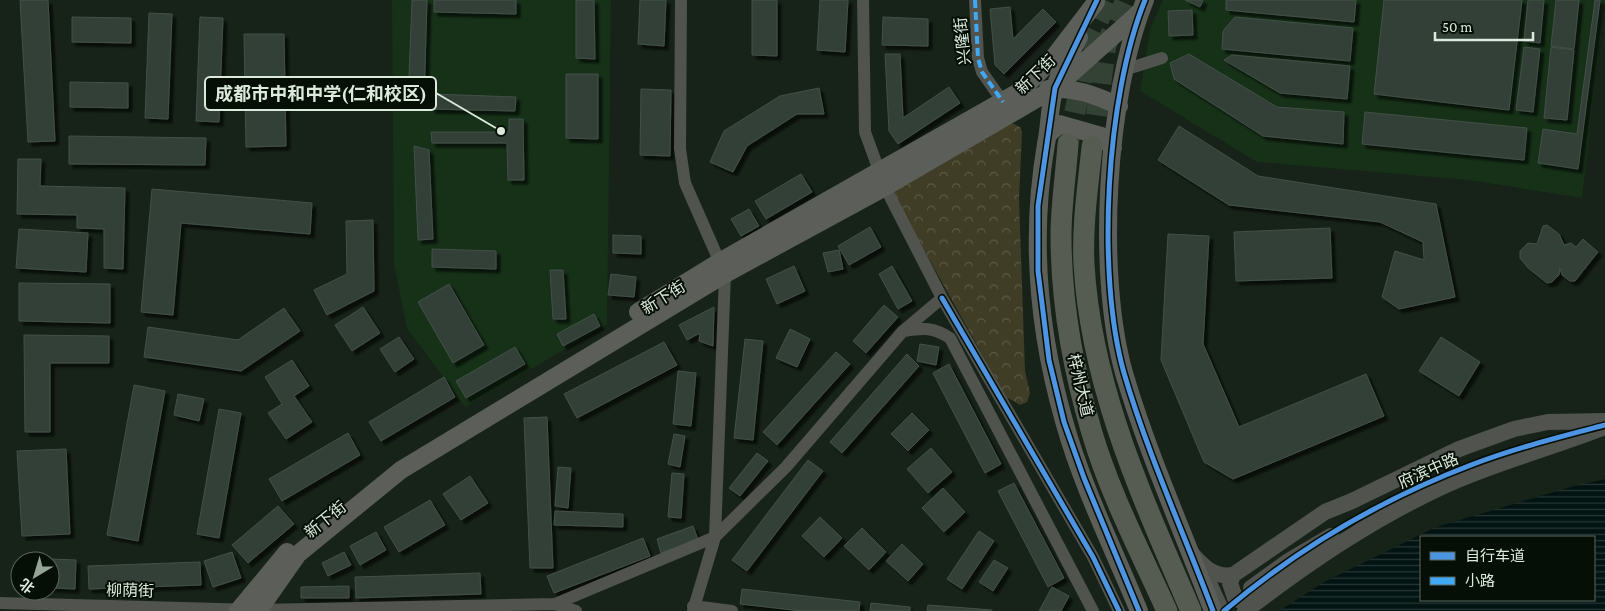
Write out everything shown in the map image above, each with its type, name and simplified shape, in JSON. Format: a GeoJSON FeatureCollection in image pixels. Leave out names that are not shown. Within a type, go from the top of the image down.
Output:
{"type":"FeatureCollection","features":[{"type":"Feature","properties":{"kind":"highway","name":"梓州大道"},"geometry":{"type":"LineString","coordinates":[[1068,144],[1061,234],[1068,325],[1077,375],[1092,434],[1110,483],[1167,611]]}},
{"type":"Feature","properties":{"kind":"highway","name":"梓州大道"},"geometry":{"type":"LineString","coordinates":[[1092,147],[1086,201],[1084,263],[1091,328],[1118,435],[1190,611]]}},
{"type":"Feature","properties":{"kind":"main road","name":"新下街"},"geometry":{"type":"LineString","coordinates":[[882,180],[1022,90],[1054,57],[1096,1]]}},
{"type":"Feature","properties":{"kind":"main road"},"geometry":{"type":"LineString","coordinates":[[1096,1],[1055,88],[1038,206],[1038,271],[1048,360],[1064,422],[1132,603],[1139,611]]}},
{"type":"Feature","properties":{"kind":"main road","name":"新下街"},"geometry":{"type":"LineString","coordinates":[[239,610],[292,545],[396,461],[723,267],[1055,88],[1143,6]]}},
{"type":"Feature","properties":{"kind":"main road"},"geometry":{"type":"LineString","coordinates":[[1143,6],[1124,70],[1113,148],[1109,260],[1113,316],[1124,372],[1141,424],[1213,611]]}},
{"type":"Feature","properties":{"kind":"main road"},"geometry":{"type":"LineString","coordinates":[[1022,90],[1055,88],[1089,92],[1119,106]]}},
{"type":"Feature","properties":{"kind":"main road"},"geometry":{"type":"LineString","coordinates":[[1048,135],[1059,124],[1101,136],[1113,148]]}},
{"type":"Feature","properties":{"kind":"main road","name":"新下街"},"geometry":{"type":"LineString","coordinates":[[258,610],[298,554],[401,470],[723,267]]}},
{"type":"Feature","properties":{"kind":"street"},"geometry":{"type":"LineString","coordinates":[[681,0],[681,158],[685,183],[723,267],[715,537],[693,608],[732,611]]}},
{"type":"Feature","properties":{"kind":"street"},"geometry":{"type":"LineString","coordinates":[[864,0],[865,132],[882,180],[942,298],[1093,557],[1119,611]]}},
{"type":"Feature","properties":{"kind":"street","name":"兴隆街"},"geometry":{"type":"LineString","coordinates":[[975,0],[978,58],[982,72],[1003,102]]}},
{"type":"Feature","properties":{"kind":"street"},"geometry":{"type":"LineString","coordinates":[[1124,70],[1162,58]]}},
{"type":"Feature","properties":{"kind":"street"},"geometry":{"type":"LineString","coordinates":[[555,604],[715,537],[786,467],[903,331],[942,298]]}},
{"type":"Feature","properties":{"kind":"street"},"geometry":{"type":"LineString","coordinates":[[903,331],[922,328],[937,330],[950,338],[1091,609]]}},
{"type":"Feature","properties":{"kind":"street"},"geometry":{"type":"LineString","coordinates":[[1191,552],[1204,567],[1214,574],[1233,575],[1325,512],[1352,501],[1459,449],[1514,429],[1548,422],[1605,424]]}},
{"type":"Feature","properties":{"kind":"street","name":"府滨中路"},"geometry":{"type":"LineString","coordinates":[[1250,601],[1286,562],[1397,497],[1471,465],[1530,445],[1605,424]]}},
{"type":"Feature","properties":{"kind":"street"},"geometry":{"type":"LineString","coordinates":[[1204,567],[1224,611]]}},
{"type":"Feature","properties":{"kind":"street"},"geometry":{"type":"LineString","coordinates":[[1233,575],[1230,583],[1235,598],[1247,604],[1250,601]]}},
{"type":"Feature","properties":{"kind":"street","name":"柳荫街"},"geometry":{"type":"LineString","coordinates":[[0,603],[239,610],[555,604]]}},
{"type":"Feature","properties":{"kind":"street"},"geometry":{"type":"LineString","coordinates":[[555,604],[576,611]]}},
{"type":"Feature","properties":{"kind":"shaded area"},"geometry":{"type":"Polygon","coordinates":[[[392,0],[611,0],[607,325],[465,407],[407,328],[394,263],[392,0]]]}},
{"type":"Feature","properties":{"kind":"shaded area"},"geometry":{"type":"Polygon","coordinates":[[[1163,0],[1605,0],[1582,198],[1469,180],[1257,162],[1140,91],[1151,26],[1163,0]]]}},
{"type":"Feature","properties":{"kind":"shaded area"},"geometry":{"type":"Polygon","coordinates":[[[1605,479],[1605,611],[1279,611],[1324,582],[1436,527],[1574,486],[1605,479]]]}},
{"type":"Feature","properties":{"kind":"green space"},"geometry":{"type":"Polygon","coordinates":[[[1012,123],[1020,127],[1022,132],[1019,199],[1025,371],[1030,393],[1027,402],[1020,405],[1006,397],[891,191],[1012,123]]]}},
{"type":"Feature","properties":{"kind":"building"},"geometry":{"type":"Polygon","coordinates":[[[20,0],[48,0],[55,141],[28,142],[20,0]]]}},
{"type":"Feature","properties":{"kind":"building"},"geometry":{"type":"Polygon","coordinates":[[[412,0],[427,0],[424,102],[408,102],[412,0]]]}},
{"type":"Feature","properties":{"kind":"building"},"geometry":{"type":"Polygon","coordinates":[[[434,0],[516,0],[516,14],[434,12],[434,0]]]}},
{"type":"Feature","properties":{"kind":"building"},"geometry":{"type":"Polygon","coordinates":[[[576,0],[594,0],[595,59],[576,58],[576,0]]]}},
{"type":"Feature","properties":{"kind":"building"},"geometry":{"type":"Polygon","coordinates":[[[640,0],[666,0],[664,46],[638,44],[640,0]]]}},
{"type":"Feature","properties":{"kind":"building"},"geometry":{"type":"Polygon","coordinates":[[[752,0],[777,0],[777,56],[752,55],[752,0]]]}},
{"type":"Feature","properties":{"kind":"building"},"geometry":{"type":"Polygon","coordinates":[[[820,0],[848,0],[845,52],[817,50],[820,0]]]}},
{"type":"Feature","properties":{"kind":"building"},"geometry":{"type":"Polygon","coordinates":[[[1185,0],[1203,0],[1200,7],[1185,0]]]}},
{"type":"Feature","properties":{"kind":"building"},"geometry":{"type":"Polygon","coordinates":[[[1226,0],[1356,0],[1354,22],[1226,10],[1226,0]]]}},
{"type":"Feature","properties":{"kind":"building"},"geometry":{"type":"Polygon","coordinates":[[[1384,0],[1522,0],[1509,110],[1374,94],[1384,0]]]}},
{"type":"Feature","properties":{"kind":"building"},"geometry":{"type":"Polygon","coordinates":[[[1528,0],[1544,0],[1540,43],[1524,41],[1528,0]]]}},
{"type":"Feature","properties":{"kind":"building"},"geometry":{"type":"Polygon","coordinates":[[[1556,0],[1579,0],[1574,49],[1551,46],[1556,0]]]}},
{"type":"Feature","properties":{"kind":"building"},"geometry":{"type":"Polygon","coordinates":[[[1595,0],[1600,0],[1578,169],[1538,163],[1543,129],[1577,134],[1595,0]]]}},
{"type":"Feature","properties":{"kind":"building"},"geometry":{"type":"Polygon","coordinates":[[[1010,7],[1013,39],[1043,9],[1056,22],[1004,74],[995,65],[990,9],[1010,7]]]}},
{"type":"Feature","properties":{"kind":"building"},"geometry":{"type":"Polygon","coordinates":[[[1192,10],[1193,35],[1169,36],[1168,11],[1192,10]]]}},
{"type":"Feature","properties":{"kind":"building"},"geometry":{"type":"Polygon","coordinates":[[[149,13],[172,14],[168,119],[145,118],[149,13]]]}},
{"type":"Feature","properties":{"kind":"building"},"geometry":{"type":"Polygon","coordinates":[[[72,17],[131,18],[131,43],[72,42],[72,17]]]}},
{"type":"Feature","properties":{"kind":"building"},"geometry":{"type":"Polygon","coordinates":[[[200,17],[223,18],[219,122],[196,121],[200,17]]]}},
{"type":"Feature","properties":{"kind":"building"},"geometry":{"type":"Polygon","coordinates":[[[883,17],[928,19],[928,46],[882,45],[883,17]]]}},
{"type":"Feature","properties":{"kind":"building"},"geometry":{"type":"Polygon","coordinates":[[[1235,17],[1353,28],[1350,61],[1222,49],[1223,31],[1235,17]]]}},
{"type":"Feature","properties":{"kind":"building"},"geometry":{"type":"Polygon","coordinates":[[[244,34],[284,34],[286,146],[246,147],[244,34]]]}},
{"type":"Feature","properties":{"kind":"building"},"geometry":{"type":"Polygon","coordinates":[[[1524,47],[1540,49],[1533,112],[1516,110],[1524,47]]]}},
{"type":"Feature","properties":{"kind":"building"},"geometry":{"type":"Polygon","coordinates":[[[1551,47],[1574,50],[1567,120],[1544,118],[1551,47]]]}},
{"type":"Feature","properties":{"kind":"building"},"geometry":{"type":"Polygon","coordinates":[[[885,54],[900,54],[903,118],[949,87],[960,103],[898,144],[889,131],[885,54]]]}},
{"type":"Feature","properties":{"kind":"building"},"geometry":{"type":"Polygon","coordinates":[[[1189,54],[1277,107],[1344,112],[1343,144],[1263,136],[1174,79],[1170,63],[1189,54]]]}},
{"type":"Feature","properties":{"kind":"building"},"geometry":{"type":"Polygon","coordinates":[[[1232,55],[1350,66],[1347,99],[1280,93],[1224,60],[1232,55]]]}},
{"type":"Feature","properties":{"kind":"building"},"geometry":{"type":"Polygon","coordinates":[[[566,74],[598,74],[598,139],[566,138],[566,74]]]}},
{"type":"Feature","properties":{"kind":"building"},"geometry":{"type":"Polygon","coordinates":[[[70,82],[128,83],[128,108],[70,107],[70,82]]]}},
{"type":"Feature","properties":{"kind":"building"},"geometry":{"type":"Polygon","coordinates":[[[819,88],[824,114],[797,114],[747,146],[733,172],[710,162],[724,131],[780,96],[819,88]]]}},
{"type":"Feature","properties":{"kind":"building"},"geometry":{"type":"Polygon","coordinates":[[[641,89],[671,90],[670,156],[640,155],[641,89]]]}},
{"type":"Feature","properties":{"kind":"building"},"geometry":{"type":"Polygon","coordinates":[[[432,94],[516,97],[515,111],[431,109],[432,94]]]}},
{"type":"Feature","properties":{"kind":"building"},"geometry":{"type":"Polygon","coordinates":[[[1365,112],[1527,128],[1524,160],[1362,144],[1365,112]]]}},
{"type":"Feature","properties":{"kind":"building"},"geometry":{"type":"Polygon","coordinates":[[[509,119],[523,119],[524,180],[508,180],[507,143],[432,143],[431,132],[509,132],[509,119]]]}},
{"type":"Feature","properties":{"kind":"building"},"geometry":{"type":"Polygon","coordinates":[[[1179,126],[1258,176],[1436,204],[1455,297],[1399,309],[1382,297],[1395,251],[1424,260],[1423,242],[1380,222],[1229,205],[1158,160],[1179,126]]]}},
{"type":"Feature","properties":{"kind":"building"},"geometry":{"type":"Polygon","coordinates":[[[69,136],[206,138],[205,165],[69,164],[69,136]]]}},
{"type":"Feature","properties":{"kind":"building"},"geometry":{"type":"Polygon","coordinates":[[[414,146],[429,150],[433,239],[418,240],[414,146]]]}},
{"type":"Feature","properties":{"kind":"building"},"geometry":{"type":"Polygon","coordinates":[[[18,159],[41,159],[40,186],[125,188],[123,269],[104,268],[104,229],[77,228],[77,215],[17,214],[18,159]]]}},
{"type":"Feature","properties":{"kind":"building"},"geometry":{"type":"Polygon","coordinates":[[[801,174],[812,192],[766,219],[755,201],[801,174]]]}},
{"type":"Feature","properties":{"kind":"building"},"geometry":{"type":"Polygon","coordinates":[[[152,189],[312,203],[310,234],[181,223],[173,315],[141,312],[152,189]]]}},
{"type":"Feature","properties":{"kind":"building"},"geometry":{"type":"Polygon","coordinates":[[[749,209],[759,226],[741,236],[731,219],[749,209]]]}},
{"type":"Feature","properties":{"kind":"building"},"geometry":{"type":"Polygon","coordinates":[[[373,220],[374,291],[327,315],[314,290],[347,274],[346,221],[373,220]]]}},
{"type":"Feature","properties":{"kind":"building"},"geometry":{"type":"Polygon","coordinates":[[[1547,225],[1559,234],[1564,245],[1571,243],[1576,247],[1583,239],[1598,252],[1575,281],[1570,281],[1562,275],[1560,268],[1559,275],[1552,282],[1547,283],[1528,268],[1520,258],[1520,251],[1528,243],[1537,244],[1543,226],[1547,225]]]}},
{"type":"Feature","properties":{"kind":"building"},"geometry":{"type":"Polygon","coordinates":[[[870,227],[881,247],[849,265],[838,246],[870,227]]]}},
{"type":"Feature","properties":{"kind":"building"},"geometry":{"type":"Polygon","coordinates":[[[1330,228],[1332,278],[1236,281],[1234,232],[1330,228]]]}},
{"type":"Feature","properties":{"kind":"building"},"geometry":{"type":"Polygon","coordinates":[[[19,229],[88,233],[86,272],[16,268],[19,229]]]}},
{"type":"Feature","properties":{"kind":"building"},"geometry":{"type":"Polygon","coordinates":[[[1168,234],[1209,236],[1203,344],[1239,427],[1366,374],[1384,416],[1233,479],[1204,462],[1161,360],[1168,234]]]}},
{"type":"Feature","properties":{"kind":"building"},"geometry":{"type":"Polygon","coordinates":[[[613,235],[641,236],[641,254],[613,253],[613,235]]]}},
{"type":"Feature","properties":{"kind":"building"},"geometry":{"type":"Polygon","coordinates":[[[432,249],[496,251],[496,269],[432,267],[432,249]]]}},
{"type":"Feature","properties":{"kind":"building"},"geometry":{"type":"Polygon","coordinates":[[[839,250],[843,269],[828,272],[823,253],[839,250]]]}},
{"type":"Feature","properties":{"kind":"building"},"geometry":{"type":"Polygon","coordinates":[[[794,266],[805,291],[777,304],[766,279],[794,266]]]}},
{"type":"Feature","properties":{"kind":"building"},"geometry":{"type":"Polygon","coordinates":[[[892,266],[912,301],[898,309],[879,274],[892,266]]]}},
{"type":"Feature","properties":{"kind":"building"},"geometry":{"type":"Polygon","coordinates":[[[550,270],[563,270],[566,319],[553,319],[550,270]]]}},
{"type":"Feature","properties":{"kind":"building"},"geometry":{"type":"Polygon","coordinates":[[[611,274],[636,277],[634,297],[608,295],[611,274]]]}},
{"type":"Feature","properties":{"kind":"building"},"geometry":{"type":"Polygon","coordinates":[[[19,283],[110,284],[110,323],[19,321],[19,283]]]}},
{"type":"Feature","properties":{"kind":"building"},"geometry":{"type":"Polygon","coordinates":[[[449,284],[484,345],[453,363],[418,302],[449,284]]]}},
{"type":"Feature","properties":{"kind":"building"},"geometry":{"type":"Polygon","coordinates":[[[884,305],[898,317],[866,353],[853,341],[884,305]]]}},
{"type":"Feature","properties":{"kind":"building"},"geometry":{"type":"Polygon","coordinates":[[[363,307],[380,333],[352,351],[335,325],[363,307]]]}},
{"type":"Feature","properties":{"kind":"building"},"geometry":{"type":"Polygon","coordinates":[[[714,307],[713,346],[699,341],[700,333],[687,340],[679,325],[714,307]]]}},
{"type":"Feature","properties":{"kind":"building"},"geometry":{"type":"Polygon","coordinates":[[[284,308],[300,331],[241,371],[144,357],[148,327],[238,340],[284,308]]]}},
{"type":"Feature","properties":{"kind":"building"},"geometry":{"type":"Polygon","coordinates":[[[594,314],[600,326],[563,346],[557,334],[594,314]]]}},
{"type":"Feature","properties":{"kind":"building"},"geometry":{"type":"Polygon","coordinates":[[[790,329],[810,339],[797,367],[776,358],[790,329]]]}},
{"type":"Feature","properties":{"kind":"building"},"geometry":{"type":"Polygon","coordinates":[[[24,335],[109,336],[109,363],[50,363],[50,432],[25,432],[24,335]]]}},
{"type":"Feature","properties":{"kind":"building"},"geometry":{"type":"Polygon","coordinates":[[[399,337],[414,359],[395,372],[380,349],[399,337]]]}},
{"type":"Feature","properties":{"kind":"building"},"geometry":{"type":"Polygon","coordinates":[[[1441,337],[1480,362],[1459,396],[1419,371],[1441,337]]]}},
{"type":"Feature","properties":{"kind":"building"},"geometry":{"type":"Polygon","coordinates":[[[745,339],[763,341],[753,440],[734,438],[745,339]]]}},
{"type":"Feature","properties":{"kind":"building"},"geometry":{"type":"Polygon","coordinates":[[[664,342],[677,365],[577,418],[564,394],[664,342]]]}},
{"type":"Feature","properties":{"kind":"building"},"geometry":{"type":"Polygon","coordinates":[[[920,344],[939,347],[936,365],[917,361],[920,344]]]}},
{"type":"Feature","properties":{"kind":"building"},"geometry":{"type":"Polygon","coordinates":[[[515,347],[525,364],[466,398],[456,381],[515,347]]]}},
{"type":"Feature","properties":{"kind":"building"},"geometry":{"type":"Polygon","coordinates":[[[836,352],[850,364],[777,445],[763,432],[836,352]]]}},
{"type":"Feature","properties":{"kind":"building"},"geometry":{"type":"Polygon","coordinates":[[[907,354],[919,366],[842,453],[830,442],[907,354]]]}},
{"type":"Feature","properties":{"kind":"building"},"geometry":{"type":"Polygon","coordinates":[[[292,360],[309,386],[294,396],[312,422],[286,439],[268,413],[282,404],[265,377],[292,360]]]}},
{"type":"Feature","properties":{"kind":"building"},"geometry":{"type":"Polygon","coordinates":[[[949,364],[1001,464],[985,473],[933,373],[949,364]]]}},
{"type":"Feature","properties":{"kind":"building"},"geometry":{"type":"Polygon","coordinates":[[[678,371],[696,373],[691,426],[673,424],[678,371]]]}},
{"type":"Feature","properties":{"kind":"building"},"geometry":{"type":"Polygon","coordinates":[[[444,377],[455,397],[381,441],[369,422],[444,377]]]}},
{"type":"Feature","properties":{"kind":"building"},"geometry":{"type":"Polygon","coordinates":[[[134,385],[165,391],[138,541],[107,535],[134,385]]]}},
{"type":"Feature","properties":{"kind":"building"},"geometry":{"type":"Polygon","coordinates":[[[178,394],[204,399],[199,421],[174,415],[178,394]]]}},
{"type":"Feature","properties":{"kind":"building"},"geometry":{"type":"Polygon","coordinates":[[[219,409],[241,413],[219,538],[197,534],[219,409]]]}},
{"type":"Feature","properties":{"kind":"building"},"geometry":{"type":"Polygon","coordinates":[[[912,413],[929,430],[908,451],[891,434],[912,413]]]}},
{"type":"Feature","properties":{"kind":"building"},"geometry":{"type":"Polygon","coordinates":[[[547,417],[553,568],[530,568],[524,418],[547,417]]]}},
{"type":"Feature","properties":{"kind":"building"},"geometry":{"type":"Polygon","coordinates":[[[348,433],[360,455],[282,501],[269,479],[348,433]]]}},
{"type":"Feature","properties":{"kind":"building"},"geometry":{"type":"Polygon","coordinates":[[[674,434],[685,436],[680,467],[668,464],[674,434]]]}},
{"type":"Feature","properties":{"kind":"building"},"geometry":{"type":"Polygon","coordinates":[[[931,448],[952,472],[928,493],[907,469],[931,448]]]}},
{"type":"Feature","properties":{"kind":"building"},"geometry":{"type":"Polygon","coordinates":[[[66,449],[70,534],[22,536],[17,451],[66,449]]]}},
{"type":"Feature","properties":{"kind":"building"},"geometry":{"type":"Polygon","coordinates":[[[757,453],[768,461],[740,496],[729,488],[757,453]]]}},
{"type":"Feature","properties":{"kind":"building"},"geometry":{"type":"Polygon","coordinates":[[[808,460],[823,471],[747,571],[732,560],[808,460]]]}},
{"type":"Feature","properties":{"kind":"building"},"geometry":{"type":"Polygon","coordinates":[[[558,467],[571,468],[568,508],[555,506],[558,467]]]}},
{"type":"Feature","properties":{"kind":"building"},"geometry":{"type":"Polygon","coordinates":[[[672,473],[684,474],[681,518],[668,517],[672,473]]]}},
{"type":"Feature","properties":{"kind":"building"},"geometry":{"type":"Polygon","coordinates":[[[470,476],[488,503],[461,520],[443,494],[470,476]]]}},
{"type":"Feature","properties":{"kind":"building"},"geometry":{"type":"Polygon","coordinates":[[[1014,483],[1064,578],[1048,587],[998,491],[1014,483]]]}},
{"type":"Feature","properties":{"kind":"building"},"geometry":{"type":"Polygon","coordinates":[[[943,488],[965,512],[944,532],[922,508],[943,488]]]}},
{"type":"Feature","properties":{"kind":"building"},"geometry":{"type":"Polygon","coordinates":[[[430,500],[445,525],[399,552],[384,527],[430,500]]]}},
{"type":"Feature","properties":{"kind":"building"},"geometry":{"type":"Polygon","coordinates":[[[278,506],[294,524],[248,563],[232,545],[278,506]]]}},
{"type":"Feature","properties":{"kind":"building"},"geometry":{"type":"Polygon","coordinates":[[[555,511],[623,514],[623,527],[554,525],[555,511]]]}},
{"type":"Feature","properties":{"kind":"building"},"geometry":{"type":"Polygon","coordinates":[[[820,517],[842,538],[824,557],[802,536],[820,517]]]}},
{"type":"Feature","properties":{"kind":"building"},"geometry":{"type":"Polygon","coordinates":[[[693,526],[698,540],[661,553],[657,539],[693,526]]]}},
{"type":"Feature","properties":{"kind":"building"},"geometry":{"type":"Polygon","coordinates":[[[862,528],[886,552],[869,570],[844,546],[862,528]]]}},
{"type":"Feature","properties":{"kind":"building"},"geometry":{"type":"Polygon","coordinates":[[[979,531],[994,541],[962,589],[947,579],[979,531]]]}},
{"type":"Feature","properties":{"kind":"building"},"geometry":{"type":"Polygon","coordinates":[[[376,532],[386,550],[360,565],[350,546],[376,532]]]}},
{"type":"Feature","properties":{"kind":"building"},"geometry":{"type":"Polygon","coordinates":[[[643,538],[650,556],[554,593],[547,576],[643,538]]]}},
{"type":"Feature","properties":{"kind":"building"},"geometry":{"type":"Polygon","coordinates":[[[902,544],[923,564],[908,581],[886,561],[902,544]]]}},
{"type":"Feature","properties":{"kind":"building"},"geometry":{"type":"Polygon","coordinates":[[[232,552],[241,578],[213,587],[204,561],[232,552]]]}},
{"type":"Feature","properties":{"kind":"building"},"geometry":{"type":"Polygon","coordinates":[[[344,552],[351,565],[328,576],[322,563],[344,552]]]}},
{"type":"Feature","properties":{"kind":"building"},"geometry":{"type":"Polygon","coordinates":[[[60,559],[76,560],[75,589],[60,588],[60,559]]]}},
{"type":"Feature","properties":{"kind":"building"},"geometry":{"type":"Polygon","coordinates":[[[994,560],[1008,568],[993,591],[979,582],[994,560]]]}},
{"type":"Feature","properties":{"kind":"building"},"geometry":{"type":"Polygon","coordinates":[[[200,562],[201,585],[89,589],[88,566],[200,562]]]}},
{"type":"Feature","properties":{"kind":"building"},"geometry":{"type":"Polygon","coordinates":[[[480,573],[481,594],[356,598],[355,577],[480,573]]]}},
{"type":"Feature","properties":{"kind":"building"},"geometry":{"type":"Polygon","coordinates":[[[349,586],[349,598],[301,598],[301,587],[349,586]]]}},
{"type":"Feature","properties":{"kind":"building"},"geometry":{"type":"Polygon","coordinates":[[[1052,587],[1069,596],[1061,611],[1039,611],[1052,587]]]}},
{"type":"Feature","properties":{"kind":"building"},"geometry":{"type":"Polygon","coordinates":[[[742,589],[860,602],[859,611],[802,611],[740,604],[742,589]]]}},
{"type":"Feature","properties":{"kind":"building"},"geometry":{"type":"Polygon","coordinates":[[[871,603],[910,607],[910,611],[870,611],[871,603]]]}},
{"type":"Feature","properties":{"kind":"building"},"geometry":{"type":"Polygon","coordinates":[[[928,605],[992,610],[992,611],[927,611],[928,605]]]}},
{"type":"Feature","properties":{"kind":"tunnel"},"geometry":{"type":"LineString","coordinates":[[1068,144],[1091,36],[1108,0]]}},
{"type":"Feature","properties":{"kind":"tunnel"},"geometry":{"type":"LineString","coordinates":[[1092,147],[1106,45],[1126,0]]}},
{"type":"Feature","properties":{"kind":"marked path"},"geometry":{"type":"LineString","coordinates":[[975,0],[978,58],[982,72],[1003,102]]}},
{"type":"Feature","properties":{"kind":"cycle path"},"geometry":{"type":"LineString","coordinates":[[1097,0],[1055,88],[1038,206],[1038,271],[1049,360],[1064,422],[1084,478],[1139,611]]}},
{"type":"Feature","properties":{"kind":"cycle path"},"geometry":{"type":"LineString","coordinates":[[1145,0],[1132,40],[1121,85],[1109,185],[1108,237],[1110,286],[1115,332],[1133,403],[1213,611]]}},
{"type":"Feature","properties":{"kind":"cycle path"},"geometry":{"type":"LineString","coordinates":[[942,298],[1093,557],[1119,611]]}},
{"type":"Feature","properties":{"kind":"cycle path"},"geometry":{"type":"LineString","coordinates":[[1224,611],[1252,588],[1311,547],[1341,528],[1405,493],[1488,459],[1605,425]]}},
{"type":"Feature","properties":{"kind":"place","name":"成都市中和中学(仁和校区)"},"geometry":{"type":"Point","coordinates":[501,131]}}]}
